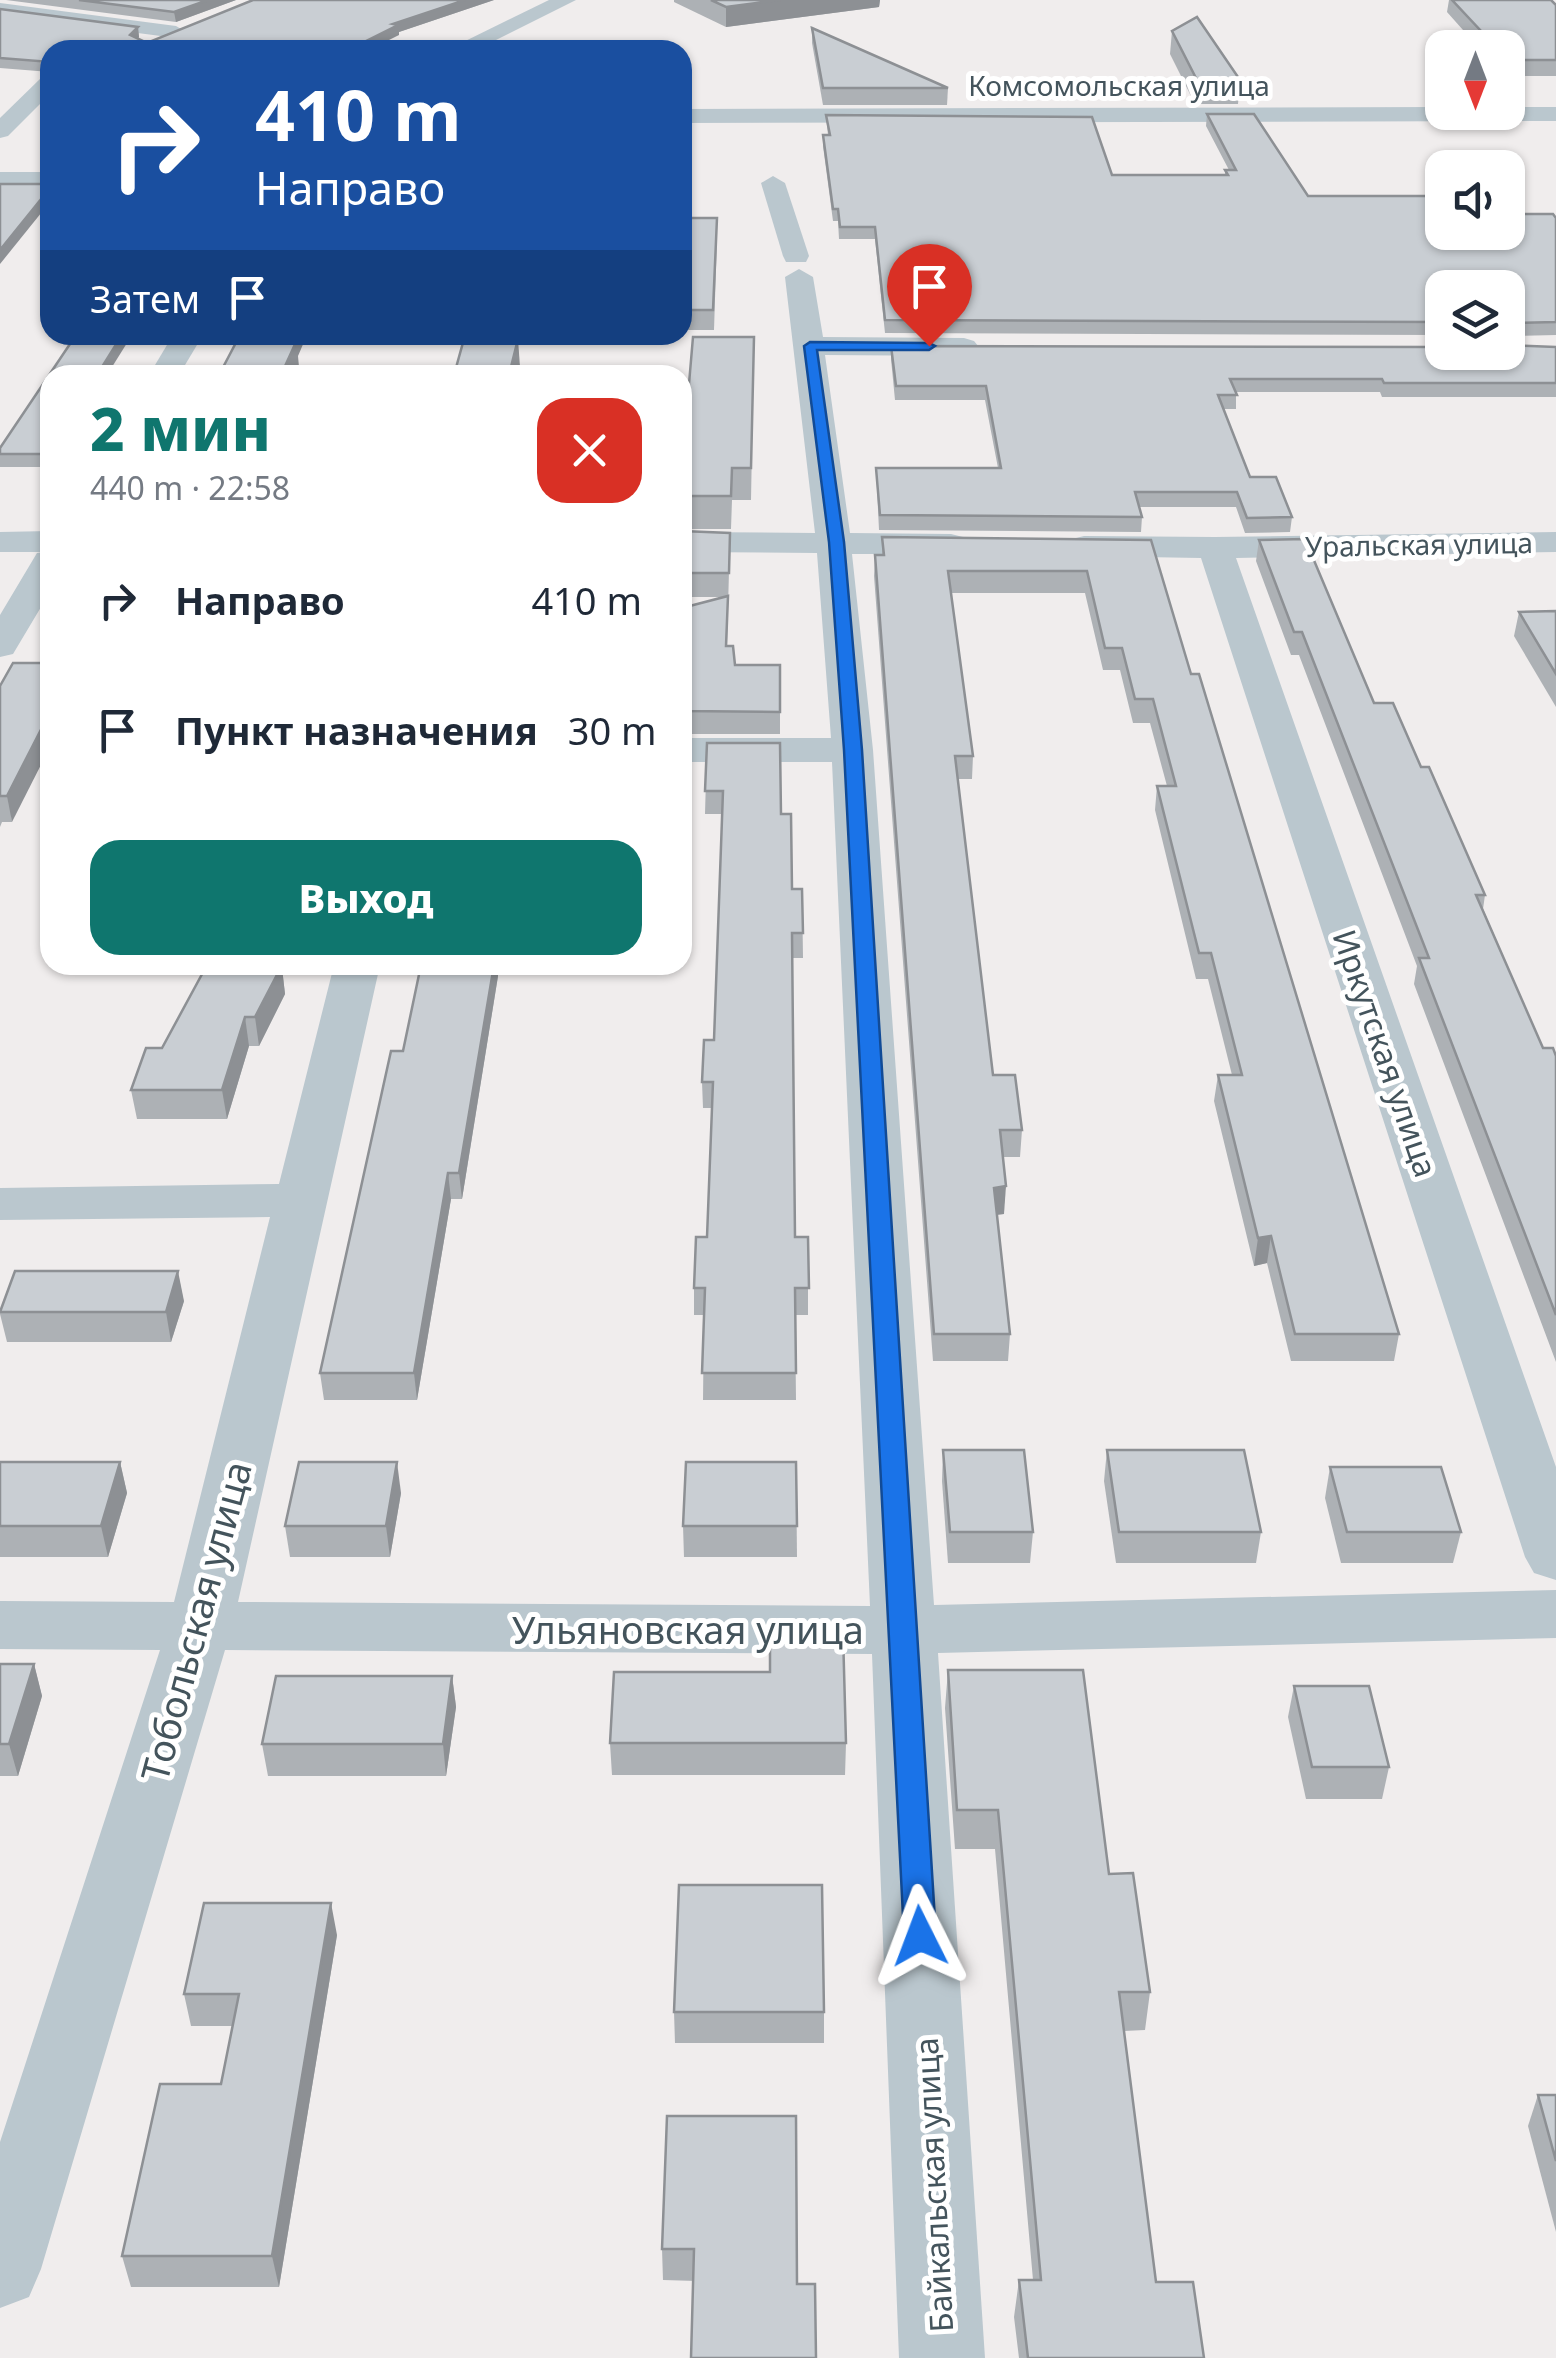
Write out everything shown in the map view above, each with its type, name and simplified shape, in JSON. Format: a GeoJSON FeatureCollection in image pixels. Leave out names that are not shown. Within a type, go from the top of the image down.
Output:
{"type":"FeatureCollection","features":[{"type":"Feature","properties":{"kind":"street"},"geometry":{"type":"LineString","coordinates":[[480,40],[566,0]]}},
{"type":"Feature","properties":{"kind":"street"},"geometry":{"type":"LineString","coordinates":[[0,9],[185,29],[157,40]]}},
{"type":"Feature","properties":{"kind":"street"},"geometry":{"type":"LineString","coordinates":[[0,131],[40,92]]}},
{"type":"Feature","properties":{"kind":"street","name":"Комсомольская улица"},"geometry":{"type":"LineString","coordinates":[[692,116],[1556,114]]}},
{"type":"Feature","properties":{"kind":"street"},"geometry":{"type":"LineString","coordinates":[[0,180],[40,180]]}},
{"type":"Feature","properties":{"kind":"street","name":"Байкальская улица"},"geometry":{"type":"LineString","coordinates":[[773,182],[798,267],[810,346],[836,542],[853,750],[905,1630],[942,2358]]}},
{"type":"Feature","properties":{"kind":"street"},"geometry":{"type":"LineString","coordinates":[[810,346],[988,346]]}},
{"type":"Feature","properties":{"kind":"street"},"geometry":{"type":"LineString","coordinates":[[0,542],[40,541]]}},
{"type":"Feature","properties":{"kind":"street"},"geometry":{"type":"LineString","coordinates":[[692,542],[976,544]]}},
{"type":"Feature","properties":{"kind":"street","name":"Уральская улица"},"geometry":{"type":"LineString","coordinates":[[1056,546],[1216,548],[1556,542]]}},
{"type":"Feature","properties":{"kind":"street","name":"Иркутская улица"},"geometry":{"type":"LineString","coordinates":[[1216,548],[1556,1557]]}},
{"type":"Feature","properties":{"kind":"street"},"geometry":{"type":"LineString","coordinates":[[0,646],[40,578]]}},
{"type":"Feature","properties":{"kind":"street"},"geometry":{"type":"LineString","coordinates":[[692,750],[853,750]]}},
{"type":"Feature","properties":{"kind":"street","name":"Тобольская улица"},"geometry":{"type":"LineString","coordinates":[[0,2269],[200,1626],[355,975]]}},
{"type":"Feature","properties":{"kind":"street"},"geometry":{"type":"LineString","coordinates":[[0,1204],[302,1200]]}},
{"type":"Feature","properties":{"kind":"street","name":"Ульяновская улица"},"geometry":{"type":"LineString","coordinates":[[0,1625],[905,1630],[1556,1614]]}},
{"type":"Feature","properties":{"kind":"building"},"geometry":{"type":"Polygon","coordinates":[[[79,0],[208,0],[174,12],[79,0]]]}},
{"type":"Feature","properties":{"kind":"building"},"geometry":{"type":"Polygon","coordinates":[[[253,0],[465,0],[393,24],[398,25],[368,40],[154,40],[253,0]]]}},
{"type":"Feature","properties":{"kind":"building"},"geometry":{"type":"Polygon","coordinates":[[[711,0],[780,0],[726,7],[711,0]]]}},
{"type":"Feature","properties":{"kind":"building"},"geometry":{"type":"Polygon","coordinates":[[[1452,0],[1551,0],[1556,5],[1556,60],[1525,60],[1525,30],[1480,30],[1452,0]]]}},
{"type":"Feature","properties":{"kind":"building"},"geometry":{"type":"Polygon","coordinates":[[[0,9],[138,27],[130,35],[141,40],[40,40],[40,61],[0,58],[0,9]]]}},
{"type":"Feature","properties":{"kind":"building"},"geometry":{"type":"Polygon","coordinates":[[[1197,17],[1240,80],[1197,80],[1172,31],[1197,17]]]}},
{"type":"Feature","properties":{"kind":"building"},"geometry":{"type":"Polygon","coordinates":[[[812,28],[948,88],[823,88],[812,28]]]}},
{"type":"Feature","properties":{"kind":"building"},"geometry":{"type":"Polygon","coordinates":[[[1207,114],[1254,114],[1308,196],[1425,196],[1425,250],[1525,250],[1525,214],[1553,214],[1556,322],[1525,323],[1525,270],[1425,270],[1425,322],[885,320],[875,227],[840,227],[838,209],[833,209],[823,135],[830,135],[826,115],[1092,117],[1112,175],[1228,175],[1225,170],[1236,170],[1207,114]]]}},
{"type":"Feature","properties":{"kind":"building"},"geometry":{"type":"Polygon","coordinates":[[[0,184],[40,184],[40,200],[0,250],[0,184]]]}},
{"type":"Feature","properties":{"kind":"building"},"geometry":{"type":"Polygon","coordinates":[[[692,218],[717,218],[713,310],[692,310],[692,218]]]}},
{"type":"Feature","properties":{"kind":"building"},"geometry":{"type":"Polygon","coordinates":[[[693,337],[754,337],[751,468],[732,468],[731,496],[692,496],[693,337]]]}},
{"type":"Feature","properties":{"kind":"building"},"geometry":{"type":"Polygon","coordinates":[[[69,345],[116,345],[103,365],[56,365],[69,345]]]}},
{"type":"Feature","properties":{"kind":"building"},"geometry":{"type":"Polygon","coordinates":[[[235,345],[295,345],[286,365],[224,365],[235,345]]]}},
{"type":"Feature","properties":{"kind":"building"},"geometry":{"type":"Polygon","coordinates":[[[462,345],[516,345],[512,365],[457,365],[462,345]]]}},
{"type":"Feature","properties":{"kind":"building"},"geometry":{"type":"Polygon","coordinates":[[[891,346],[1425,347],[1425,370],[1525,370],[1525,346],[1556,347],[1556,383],[1230,379],[1237,395],[1218,395],[1250,477],[1276,477],[1292,517],[1247,518],[1237,492],[1135,492],[1142,517],[880,515],[876,468],[1001,468],[986,386],[896,386],[891,346]]]}},
{"type":"Feature","properties":{"kind":"building"},"geometry":{"type":"Polygon","coordinates":[[[40,389],[40,454],[0,454],[0,448],[40,389]]]}},
{"type":"Feature","properties":{"kind":"building"},"geometry":{"type":"Polygon","coordinates":[[[692,531],[730,533],[729,573],[692,573],[692,531]]]}},
{"type":"Feature","properties":{"kind":"building"},"geometry":{"type":"Polygon","coordinates":[[[882,537],[1151,540],[1191,674],[1199,674],[1399,1334],[1295,1334],[1271,1236],[1258,1238],[1218,1075],[1242,1075],[1211,953],[1199,953],[1157,786],[1176,786],[1153,699],[1135,699],[1122,648],[1105,648],[1087,571],[948,571],[973,756],[955,756],[993,1075],[1015,1075],[1022,1130],[1000,1130],[1006,1186],[994,1188],[1010,1334],[934,1334],[875,555],[884,555],[882,537]]]}},
{"type":"Feature","properties":{"kind":"building"},"geometry":{"type":"Polygon","coordinates":[[[1305,539],[1374,703],[1393,703],[1421,767],[1429,767],[1485,895],[1476,895],[1543,1048],[1553,1048],[1556,1056],[1556,1315],[1419,958],[1429,958],[1302,632],[1294,632],[1259,540],[1305,539]]]}},
{"type":"Feature","properties":{"kind":"building"},"geometry":{"type":"Polygon","coordinates":[[[728,596],[726,646],[733,646],[735,665],[780,665],[780,712],[692,711],[692,605],[728,596]]]}},
{"type":"Feature","properties":{"kind":"building"},"geometry":{"type":"Polygon","coordinates":[[[1556,611],[1556,674],[1519,612],[1556,611]]]}},
{"type":"Feature","properties":{"kind":"building"},"geometry":{"type":"Polygon","coordinates":[[[13,663],[40,663],[40,732],[7,796],[0,796],[0,686],[13,663]]]}},
{"type":"Feature","properties":{"kind":"building"},"geometry":{"type":"Polygon","coordinates":[[[707,743],[780,743],[781,814],[791,814],[792,889],[802,889],[803,933],[792,933],[795,1237],[808,1237],[809,1288],[795,1288],[796,1373],[702,1373],[705,1288],[694,1288],[696,1237],[707,1237],[713,1082],[702,1082],[704,1040],[714,1040],[723,791],[705,791],[707,743]]]}},
{"type":"Feature","properties":{"kind":"building"},"geometry":{"type":"Polygon","coordinates":[[[202,975],[277,975],[255,1017],[245,1017],[222,1090],[131,1090],[146,1048],[162,1048],[202,975]]]}},
{"type":"Feature","properties":{"kind":"building"},"geometry":{"type":"Polygon","coordinates":[[[419,975],[492,975],[459,1173],[448,1173],[414,1373],[320,1373],[391,1051],[403,1051],[419,975]]]}},
{"type":"Feature","properties":{"kind":"building"},"geometry":{"type":"Polygon","coordinates":[[[15,1271],[178,1271],[166,1312],[0,1312],[15,1271]]]}},
{"type":"Feature","properties":{"kind":"building"},"geometry":{"type":"Polygon","coordinates":[[[943,1450],[1024,1450],[1033,1532],[950,1532],[943,1450]]]}},
{"type":"Feature","properties":{"kind":"building"},"geometry":{"type":"Polygon","coordinates":[[[1107,1450],[1244,1450],[1261,1532],[1119,1532],[1107,1450]]]}},
{"type":"Feature","properties":{"kind":"building"},"geometry":{"type":"Polygon","coordinates":[[[0,1462],[120,1462],[101,1526],[0,1526],[0,1462]]]}},
{"type":"Feature","properties":{"kind":"building"},"geometry":{"type":"Polygon","coordinates":[[[299,1462],[397,1462],[386,1526],[285,1526],[299,1462]]]}},
{"type":"Feature","properties":{"kind":"building"},"geometry":{"type":"Polygon","coordinates":[[[686,1462],[796,1462],[797,1526],[683,1526],[686,1462]]]}},
{"type":"Feature","properties":{"kind":"building"},"geometry":{"type":"Polygon","coordinates":[[[1330,1467],[1441,1467],[1461,1532],[1347,1532],[1330,1467]]]}},
{"type":"Feature","properties":{"kind":"building"},"geometry":{"type":"Polygon","coordinates":[[[770,1633],[843,1633],[846,1743],[610,1743],[614,1672],[770,1672],[770,1633]]]}},
{"type":"Feature","properties":{"kind":"building"},"geometry":{"type":"Polygon","coordinates":[[[0,1664],[34,1664],[9,1744],[0,1744],[0,1664]]]}},
{"type":"Feature","properties":{"kind":"building"},"geometry":{"type":"Polygon","coordinates":[[[948,1670],[1083,1670],[1109,1874],[1133,1873],[1150,1992],[1119,1992],[1156,2282],[1193,2282],[1204,2358],[1028,2358],[1019,2280],[1041,2280],[998,1810],[957,1810],[948,1670]]]}},
{"type":"Feature","properties":{"kind":"building"},"geometry":{"type":"Polygon","coordinates":[[[276,1676],[452,1676],[443,1744],[262,1744],[276,1676]]]}},
{"type":"Feature","properties":{"kind":"building"},"geometry":{"type":"Polygon","coordinates":[[[1294,1686],[1369,1686],[1389,1767],[1312,1767],[1294,1686]]]}},
{"type":"Feature","properties":{"kind":"building"},"geometry":{"type":"Polygon","coordinates":[[[679,1885],[822,1885],[824,2012],[674,2012],[679,1885]]]}},
{"type":"Feature","properties":{"kind":"building"},"geometry":{"type":"Polygon","coordinates":[[[204,1903],[331,1903],[272,2256],[122,2256],[160,2084],[221,2084],[239,1994],[184,1994],[204,1903]]]}},
{"type":"Feature","properties":{"kind":"building"},"geometry":{"type":"Polygon","coordinates":[[[1538,2095],[1556,2095],[1556,2161],[1538,2095]]]}},
{"type":"Feature","properties":{"kind":"building"},"geometry":{"type":"Polygon","coordinates":[[[667,2116],[796,2116],[797,2284],[815,2284],[816,2358],[691,2358],[694,2249],[662,2249],[667,2116]]]}},
{"type":"Feature","properties":{"kind":"route"},"geometry":{"type":"LineString","coordinates":[[920,1936],[853,750],[836,542],[810,346],[929,346]]}}]}
